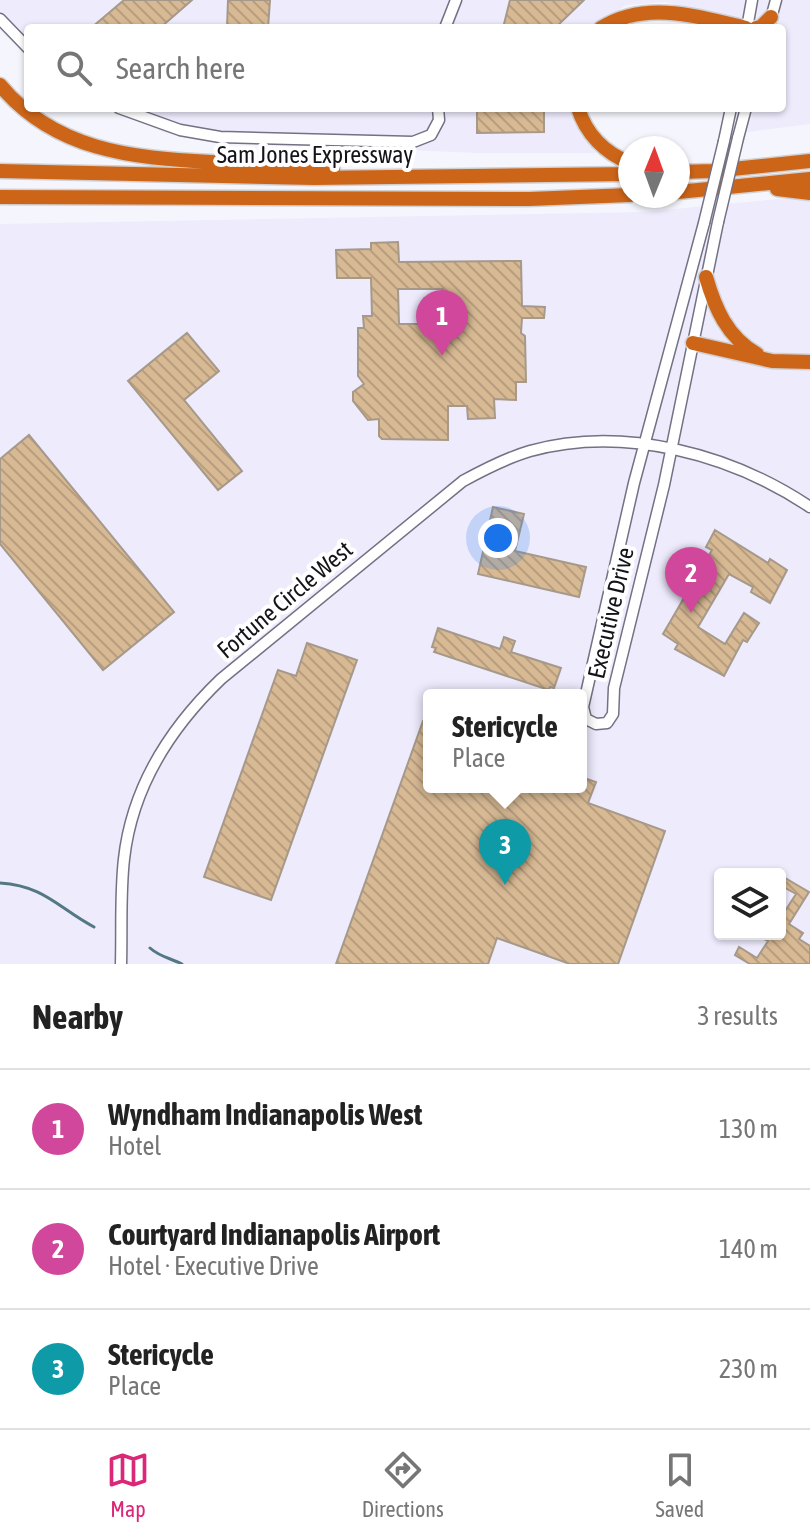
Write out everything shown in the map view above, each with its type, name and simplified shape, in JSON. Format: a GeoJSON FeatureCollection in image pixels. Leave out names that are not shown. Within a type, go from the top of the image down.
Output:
{"type":"FeatureCollection","features":[{"type":"Feature","properties":{"kind":"highway"},"geometry":{"type":"LineString","coordinates":[[607,24],[622,14],[658,8],[730,24]]}},
{"type":"Feature","properties":{"kind":"highway"},"geometry":{"type":"LineString","coordinates":[[687,14],[701,24]]}},
{"type":"Feature","properties":{"kind":"highway"},"geometry":{"type":"LineString","coordinates":[[0,85],[24,108]]}},
{"type":"Feature","properties":{"kind":"highway"},"geometry":{"type":"LineString","coordinates":[[28,112],[61,134],[116,153],[154,159],[457,178]]}},
{"type":"Feature","properties":{"kind":"highway"},"geometry":{"type":"LineString","coordinates":[[579,112],[596,141],[618,157]]}},
{"type":"Feature","properties":{"kind":"highway"},"geometry":{"type":"LineString","coordinates":[[690,172],[810,161]]}},
{"type":"Feature","properties":{"kind":"highway","name":"Sam Jones Expressway"},"geometry":{"type":"LineString","coordinates":[[0,171],[156,176],[457,178],[618,174]]}},
{"type":"Feature","properties":{"kind":"highway"},"geometry":{"type":"LineString","coordinates":[[690,191],[810,179]]}},
{"type":"Feature","properties":{"kind":"highway"},"geometry":{"type":"LineString","coordinates":[[757,186],[810,193]]}},
{"type":"Feature","properties":{"kind":"highway","name":"Sam Jones Expressway"},"geometry":{"type":"LineString","coordinates":[[0,197],[529,199],[618,195]]}},
{"type":"Feature","properties":{"kind":"highway"},"geometry":{"type":"LineString","coordinates":[[0,208],[29,197]]}},
{"type":"Feature","properties":{"kind":"highway"},"geometry":{"type":"LineString","coordinates":[[706,277],[715,305],[729,329],[749,348],[772,361]]}},
{"type":"Feature","properties":{"kind":"highway"},"geometry":{"type":"LineString","coordinates":[[693,343],[772,361],[810,362]]}},
{"type":"Feature","properties":{"kind":"street"},"geometry":{"type":"LineString","coordinates":[[447,24],[456,0]]}},
{"type":"Feature","properties":{"kind":"street"},"geometry":{"type":"LineString","coordinates":[[748,24],[752,0]]}},
{"type":"Feature","properties":{"kind":"street"},"geometry":{"type":"LineString","coordinates":[[770,22],[776,0]]}},
{"type":"Feature","properties":{"kind":"street"},"geometry":{"type":"LineString","coordinates":[[0,19],[24,44]]}},
{"type":"Feature","properties":{"kind":"street"},"geometry":{"type":"LineString","coordinates":[[130,112],[180,130],[220,137],[413,142],[431,135],[439,120],[438,112]]}},
{"type":"Feature","properties":{"kind":"street","name":"Executive Drive"},"geometry":{"type":"LineString","coordinates":[[587,689],[645,444],[730,112]]}},
{"type":"Feature","properties":{"kind":"street","name":"Executive Drive"},"geometry":{"type":"LineString","coordinates":[[587,720],[596,724],[607,723],[613,714],[614,688],[671,449],[718,222],[745,112]]}},
{"type":"Feature","properties":{"kind":"street"},"geometry":{"type":"LineString","coordinates":[[672,343],[693,343]]}},
{"type":"Feature","properties":{"kind":"street","name":"Fortune Circle West"},"geometry":{"type":"LineString","coordinates":[[121,964],[124,862],[135,807],[164,745],[186,714],[209,690],[439,498],[472,476],[506,459],[542,448],[592,443],[645,444],[745,471],[810,507]]}},
{"type":"Feature","properties":{"kind":"shaded area"},"geometry":{"type":"Polygon","coordinates":[[[0,0],[810,0],[810,124],[747,132],[753,112],[786,112],[786,24],[764,24],[665,2],[626,5],[599,24],[24,24],[24,54],[0,30],[0,0]]]}},
{"type":"Feature","properties":{"kind":"shaded area"},"geometry":{"type":"Polygon","coordinates":[[[114,112],[571,112],[574,123],[596,153],[479,153],[215,142],[166,133],[114,112]]]}},
{"type":"Feature","properties":{"kind":"shaded area"},"geometry":{"type":"Polygon","coordinates":[[[810,196],[810,964],[0,964],[0,224],[643,212],[810,196]]]}},
{"type":"Feature","properties":{"kind":"building"},"geometry":{"type":"Polygon","coordinates":[[[124,0],[192,0],[165,24],[96,24],[124,0]]]}},
{"type":"Feature","properties":{"kind":"building"},"geometry":{"type":"Polygon","coordinates":[[[228,0],[270,0],[268,24],[227,24],[228,0]]]}},
{"type":"Feature","properties":{"kind":"building"},"geometry":{"type":"Polygon","coordinates":[[[510,0],[584,0],[559,24],[504,24],[510,0]]]}},
{"type":"Feature","properties":{"kind":"building"},"geometry":{"type":"Polygon","coordinates":[[[477,112],[544,112],[544,132],[477,133],[477,112]]]}},
{"type":"Feature","properties":{"kind":"building"},"geometry":{"type":"Polygon","coordinates":[[[398,242],[399,262],[521,261],[522,306],[545,307],[544,318],[522,318],[526,382],[516,382],[516,400],[494,399],[495,418],[468,419],[467,406],[448,406],[448,440],[382,439],[379,436],[379,419],[368,420],[353,401],[353,392],[364,384],[358,376],[358,328],[364,328],[363,316],[372,316],[371,278],[337,278],[336,250],[371,249],[371,243],[398,242]],[[398,289],[399,324],[444,324],[443,289],[398,289]]]}},
{"type":"Feature","properties":{"kind":"building"},"geometry":{"type":"Polygon","coordinates":[[[187,333],[219,371],[184,400],[242,471],[218,490],[128,381],[187,333]]]}},
{"type":"Feature","properties":{"kind":"building"},"geometry":{"type":"Polygon","coordinates":[[[29,435],[174,612],[103,670],[0,544],[0,459],[29,435]]]}},
{"type":"Feature","properties":{"kind":"building"},"geometry":{"type":"Polygon","coordinates":[[[493,507],[524,514],[515,551],[586,567],[579,597],[478,574],[493,507]]]}},
{"type":"Feature","properties":{"kind":"building"},"geometry":{"type":"Polygon","coordinates":[[[715,530],[768,563],[770,559],[787,570],[770,603],[751,592],[753,587],[729,574],[698,627],[725,644],[744,613],[759,623],[747,642],[743,640],[724,676],[675,649],[678,644],[663,634],[712,550],[706,547],[715,530]]]}},
{"type":"Feature","properties":{"kind":"building"},"geometry":{"type":"Polygon","coordinates":[[[438,628],[500,649],[504,637],[515,641],[511,652],[561,668],[554,688],[546,689],[434,652],[436,648],[432,647],[438,628]]]}},
{"type":"Feature","properties":{"kind":"building"},"geometry":{"type":"Polygon","coordinates":[[[307,643],[357,660],[271,900],[204,877],[278,670],[296,676],[307,643]]]}},
{"type":"Feature","properties":{"kind":"building"},"geometry":{"type":"Polygon","coordinates":[[[423,721],[423,793],[587,793],[587,779],[596,782],[588,803],[665,831],[618,964],[570,964],[497,938],[488,964],[336,964],[423,721]]]}},
{"type":"Feature","properties":{"kind":"building"},"geometry":{"type":"Polygon","coordinates":[[[786,879],[809,892],[789,924],[803,933],[799,939],[810,946],[810,964],[750,964],[735,955],[739,947],[757,958],[766,940],[786,940],[786,909],[796,894],[786,888],[786,879]]]}},
{"type":"Feature","properties":{"kind":"waterway"},"geometry":{"type":"LineString","coordinates":[[0,883],[40,893],[94,927]]}},
{"type":"Feature","properties":{"kind":"waterway"},"geometry":{"type":"LineString","coordinates":[[150,948],[182,964]]}},
{"type":"Feature","properties":{"kind":"place","name":"Wyndham Indianapolis West"},"geometry":{"type":"Point","coordinates":[442,356]}},
{"type":"Feature","properties":{"kind":"place","name":"Courtyard Indianapolis Airport"},"geometry":{"type":"Point","coordinates":[691,613]}},
{"type":"Feature","properties":{"kind":"place","name":"Stericycle"},"geometry":{"type":"Point","coordinates":[505,885]}}]}
